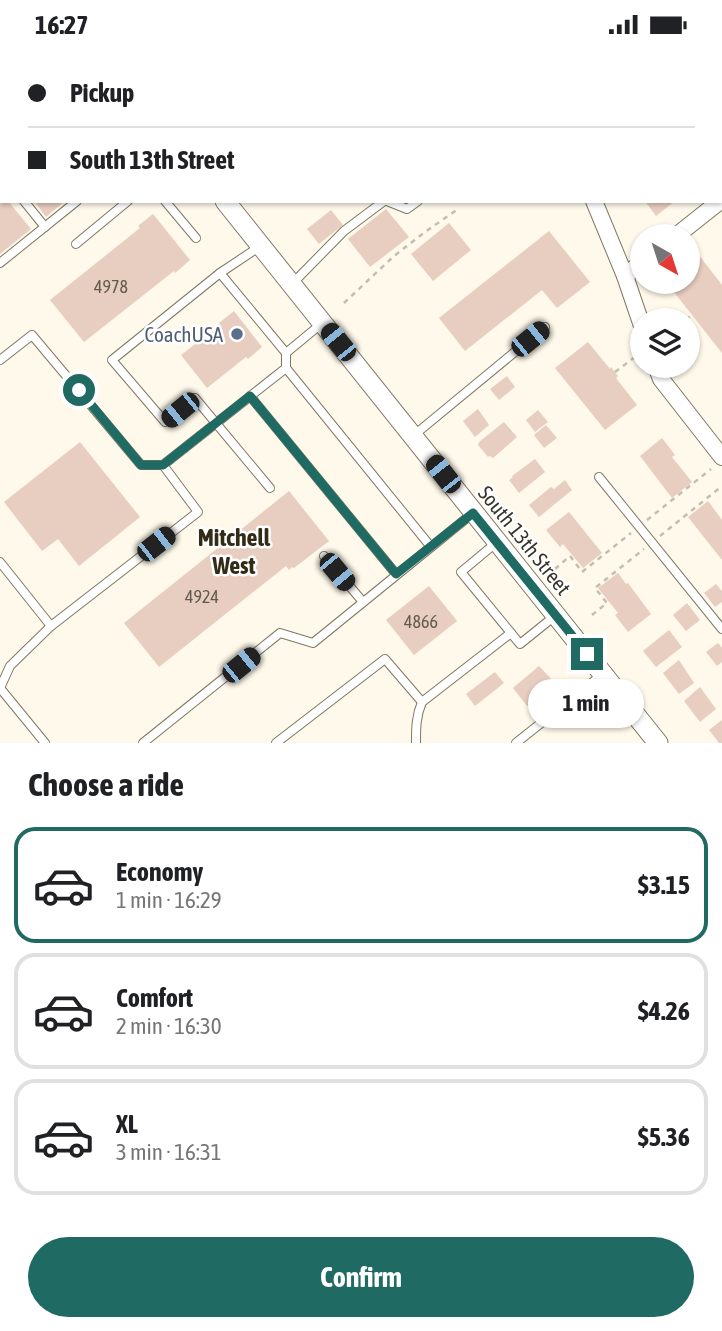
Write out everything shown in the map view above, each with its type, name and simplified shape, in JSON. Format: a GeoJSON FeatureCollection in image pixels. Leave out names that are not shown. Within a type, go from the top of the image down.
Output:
{"type":"FeatureCollection","features":[{"type":"Feature","properties":{"kind":"street","name":"South 13th Street"},"geometry":{"type":"LineString","coordinates":[[227,203],[658,743]]}},
{"type":"Feature","properties":{"kind":"street"},"geometry":{"type":"LineString","coordinates":[[595,203],[636,308]]}},
{"type":"Feature","properties":{"kind":"street"},"geometry":{"type":"LineString","coordinates":[[691,224],[717,203]]}},
{"type":"Feature","properties":{"kind":"street"},"geometry":{"type":"LineString","coordinates":[[625,276],[630,272]]}},
{"type":"Feature","properties":{"kind":"street"},"geometry":{"type":"LineString","coordinates":[[661,378],[722,457]]}},
{"type":"Feature","properties":{"kind":"lane"},"geometry":{"type":"LineString","coordinates":[[26,203],[45,227]]}},
{"type":"Feature","properties":{"kind":"lane"},"geometry":{"type":"LineString","coordinates":[[0,263],[74,203]]}},
{"type":"Feature","properties":{"kind":"lane"},"geometry":{"type":"LineString","coordinates":[[76,244],[126,203]]}},
{"type":"Feature","properties":{"kind":"lane"},"geometry":{"type":"LineString","coordinates":[[167,203],[196,238]]}},
{"type":"Feature","properties":{"kind":"lane"},"geometry":{"type":"LineString","coordinates":[[292,284],[344,231],[383,203]]}},
{"type":"Feature","properties":{"kind":"lane"},"geometry":{"type":"LineString","coordinates":[[391,203],[407,209],[415,203]]}},
{"type":"Feature","properties":{"kind":"lane"},"geometry":{"type":"LineString","coordinates":[[261,246],[220,273],[112,360],[166,422],[195,398],[270,488]]}},
{"type":"Feature","properties":{"kind":"lane"},"geometry":{"type":"LineString","coordinates":[[220,273],[286,353],[286,367],[431,547]]}},
{"type":"Feature","properties":{"kind":"lane"},"geometry":{"type":"LineString","coordinates":[[286,353],[323,323]]}},
{"type":"Feature","properties":{"kind":"lane"},"geometry":{"type":"LineString","coordinates":[[413,436],[545,327]]}},
{"type":"Feature","properties":{"kind":"lane"},"geometry":{"type":"LineString","coordinates":[[0,361],[32,335],[141,465],[163,465],[286,367]]}},
{"type":"Feature","properties":{"kind":"lane"},"geometry":{"type":"LineString","coordinates":[[250,396],[396,574]]}},
{"type":"Feature","properties":{"kind":"lane"},"geometry":{"type":"LineString","coordinates":[[45,743],[0,688],[10,666],[51,626],[198,512],[163,465]]}},
{"type":"Feature","properties":{"kind":"lane"},"geometry":{"type":"LineString","coordinates":[[599,477],[722,629]]}},
{"type":"Feature","properties":{"kind":"lane"},"geometry":{"type":"LineString","coordinates":[[143,743],[280,633],[313,643],[473,513]]}},
{"type":"Feature","properties":{"kind":"lane"},"geometry":{"type":"LineString","coordinates":[[497,542],[461,572],[520,644],[556,615]]}},
{"type":"Feature","properties":{"kind":"lane"},"geometry":{"type":"LineString","coordinates":[[324,557],[363,602]]}},
{"type":"Feature","properties":{"kind":"lane"},"geometry":{"type":"LineString","coordinates":[[0,562],[51,626]]}},
{"type":"Feature","properties":{"kind":"lane"},"geometry":{"type":"LineString","coordinates":[[416,743],[415,727],[422,702],[511,633]]}},
{"type":"Feature","properties":{"kind":"lane"},"geometry":{"type":"LineString","coordinates":[[276,743],[386,659],[422,702]]}},
{"type":"Feature","properties":{"kind":"lane"},"geometry":{"type":"LineString","coordinates":[[516,743],[603,674]]}},
{"type":"Feature","properties":{"kind":"path"},"geometry":{"type":"LineString","coordinates":[[344,303],[394,256],[458,209]]}},
{"type":"Feature","properties":{"kind":"path"},"geometry":{"type":"LineString","coordinates":[[615,372],[630,361]]}},
{"type":"Feature","properties":{"kind":"building"},"geometry":{"type":"Polygon","coordinates":[[[0,203],[10,203],[31,229],[0,254],[0,203]]]}},
{"type":"Feature","properties":{"kind":"building"},"geometry":{"type":"Polygon","coordinates":[[[36,203],[63,203],[46,217],[36,203]]]}},
{"type":"Feature","properties":{"kind":"building"},"geometry":{"type":"Polygon","coordinates":[[[646,203],[672,203],[656,216],[646,203]]]}},
{"type":"Feature","properties":{"kind":"building"},"geometry":{"type":"Polygon","coordinates":[[[386,209],[409,237],[370,267],[348,239],[386,209]]]}},
{"type":"Feature","properties":{"kind":"building"},"geometry":{"type":"Polygon","coordinates":[[[331,210],[343,225],[319,244],[307,229],[331,210]]]}},
{"type":"Feature","properties":{"kind":"building"},"geometry":{"type":"Polygon","coordinates":[[[153,214],[190,260],[84,342],[50,300],[140,228],[138,226],[153,214]]]}},
{"type":"Feature","properties":{"kind":"building"},"geometry":{"type":"Polygon","coordinates":[[[449,223],[471,250],[433,281],[411,254],[449,223]]]}},
{"type":"Feature","properties":{"kind":"building"},"geometry":{"type":"Polygon","coordinates":[[[549,231],[590,282],[557,308],[542,290],[465,351],[439,318],[549,231]]]}},
{"type":"Feature","properties":{"kind":"building"},"geometry":{"type":"Polygon","coordinates":[[[700,257],[722,285],[722,353],[700,325],[700,308],[687,308],[675,294],[700,294],[700,257]]]}},
{"type":"Feature","properties":{"kind":"building"},"geometry":{"type":"Polygon","coordinates":[[[234,311],[262,347],[207,388],[181,355],[234,311]]]}},
{"type":"Feature","properties":{"kind":"building"},"geometry":{"type":"Polygon","coordinates":[[[588,342],[618,376],[616,378],[637,405],[605,430],[555,368],[588,342]]]}},
{"type":"Feature","properties":{"kind":"building"},"geometry":{"type":"Polygon","coordinates":[[[507,376],[515,387],[499,400],[490,389],[507,376]]]}},
{"type":"Feature","properties":{"kind":"building"},"geometry":{"type":"Polygon","coordinates":[[[478,409],[489,425],[475,437],[463,421],[478,409]]]}},
{"type":"Feature","properties":{"kind":"building"},"geometry":{"type":"Polygon","coordinates":[[[538,410],[548,422],[535,432],[526,420],[538,410]]]}},
{"type":"Feature","properties":{"kind":"building"},"geometry":{"type":"Polygon","coordinates":[[[504,422],[517,437],[493,458],[488,457],[478,445],[479,442],[504,422]]]}},
{"type":"Feature","properties":{"kind":"building"},"geometry":{"type":"Polygon","coordinates":[[[546,425],[557,438],[544,448],[534,435],[546,425]]]}},
{"type":"Feature","properties":{"kind":"building"},"geometry":{"type":"Polygon","coordinates":[[[662,438],[675,455],[672,457],[692,482],[672,498],[640,456],[662,438]]]}},
{"type":"Feature","properties":{"kind":"building"},"geometry":{"type":"Polygon","coordinates":[[[80,442],[140,517],[79,566],[58,539],[42,551],[4,502],[80,442]]]}},
{"type":"Feature","properties":{"kind":"building"},"geometry":{"type":"Polygon","coordinates":[[[535,459],[545,472],[519,493],[509,480],[535,459]]]}},
{"type":"Feature","properties":{"kind":"building"},"geometry":{"type":"Polygon","coordinates":[[[565,480],[572,490],[539,517],[529,505],[551,487],[554,489],[565,480]]]}},
{"type":"Feature","properties":{"kind":"building"},"geometry":{"type":"Polygon","coordinates":[[[289,491],[329,541],[294,568],[289,570],[286,566],[159,667],[124,623],[289,491]]]}},
{"type":"Feature","properties":{"kind":"building"},"geometry":{"type":"Polygon","coordinates":[[[708,501],[722,520],[722,560],[688,517],[708,501]]]}},
{"type":"Feature","properties":{"kind":"building"},"geometry":{"type":"Polygon","coordinates":[[[569,512],[602,553],[583,568],[563,544],[560,547],[546,530],[569,512]]]}},
{"type":"Feature","properties":{"kind":"building"},"geometry":{"type":"Polygon","coordinates":[[[618,573],[651,614],[628,632],[615,615],[618,613],[598,588],[618,573]]]}},
{"type":"Feature","properties":{"kind":"building"},"geometry":{"type":"Polygon","coordinates":[[[716,584],[722,591],[722,602],[715,607],[704,593],[716,584]]]}},
{"type":"Feature","properties":{"kind":"building"},"geometry":{"type":"Polygon","coordinates":[[[429,586],[457,621],[414,655],[386,620],[429,586]]]}},
{"type":"Feature","properties":{"kind":"building"},"geometry":{"type":"Polygon","coordinates":[[[687,603],[700,620],[686,631],[673,615],[687,603]]]}},
{"type":"Feature","properties":{"kind":"building"},"geometry":{"type":"Polygon","coordinates":[[[669,630],[682,647],[656,667],[643,651],[669,630]]]}},
{"type":"Feature","properties":{"kind":"building"},"geometry":{"type":"Polygon","coordinates":[[[718,643],[722,648],[722,662],[717,666],[706,652],[718,643]]]}},
{"type":"Feature","properties":{"kind":"building"},"geometry":{"type":"Polygon","coordinates":[[[679,660],[694,683],[679,694],[663,673],[679,660]]]}},
{"type":"Feature","properties":{"kind":"building"},"geometry":{"type":"Polygon","coordinates":[[[539,666],[555,683],[548,689],[550,691],[527,706],[513,688],[539,666]]]}},
{"type":"Feature","properties":{"kind":"building"},"geometry":{"type":"Polygon","coordinates":[[[495,672],[504,683],[475,706],[466,694],[495,672]]]}},
{"type":"Feature","properties":{"kind":"building"},"geometry":{"type":"Polygon","coordinates":[[[700,687],[716,709],[700,722],[684,701],[700,687]]]}},
{"type":"Feature","properties":{"kind":"building"},"geometry":{"type":"Polygon","coordinates":[[[722,720],[722,743],[719,743],[709,730],[722,720]]]}},
{"type":"Feature","properties":{"kind":"place","name":"CoachUSA"},"geometry":{"type":"Point","coordinates":[237,334]}},
{"type":"Feature","properties":{"kind":"district","name":"Mitchell West"},"geometry":{"type":"Point","coordinates":[234,551]}},
{"type":"Feature","properties":{"kind":"route"},"geometry":{"type":"LineString","coordinates":[[79,390],[141,465],[163,465],[250,396],[396,574],[473,513],[587,654]]}}]}
